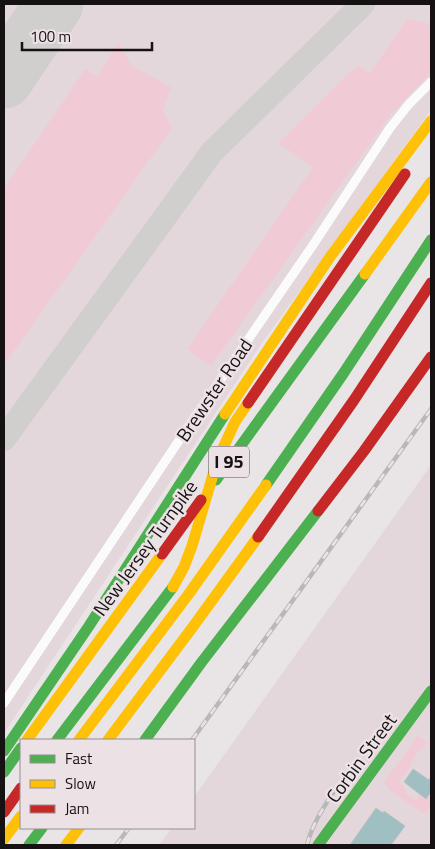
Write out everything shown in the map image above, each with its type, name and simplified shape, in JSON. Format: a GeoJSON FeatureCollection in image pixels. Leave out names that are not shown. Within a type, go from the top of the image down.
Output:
{"type":"FeatureCollection","features":[{"type":"Feature","properties":{"kind":"main road"},"geometry":{"type":"LineString","coordinates":[[4,751],[108,596],[291,314],[342,240],[431,121]]}},
{"type":"Feature","properties":{"kind":"main road"},"geometry":{"type":"LineString","coordinates":[[57,739],[167,594],[180,573],[190,551],[217,460],[230,431],[245,405],[431,135]]}},
{"type":"Feature","properties":{"kind":"main road","name":"New Jersey Turnpike"},"geometry":{"type":"LineString","coordinates":[[28,739],[431,182]]}},
{"type":"Feature","properties":{"kind":"main road","name":"I 95"},"geometry":{"type":"LineString","coordinates":[[80,739],[251,507],[351,362],[431,240]]}},
{"type":"Feature","properties":{"kind":"main road"},"geometry":{"type":"LineString","coordinates":[[109,739],[282,504],[431,283]]}},
{"type":"Feature","properties":{"kind":"main road"},"geometry":{"type":"LineString","coordinates":[[418,304],[431,290]]}},
{"type":"Feature","properties":{"kind":"main road"},"geometry":{"type":"LineString","coordinates":[[146,739],[201,663],[364,451],[431,357]]}},
{"type":"Feature","properties":{"kind":"main road","name":"Corbin Street"},"geometry":{"type":"LineString","coordinates":[[318,845],[431,691]]}},
{"type":"Feature","properties":{"kind":"main road"},"geometry":{"type":"LineString","coordinates":[[4,772],[20,749]]}},
{"type":"Feature","properties":{"kind":"main road"},"geometry":{"type":"LineString","coordinates":[[4,812],[20,789]]}},
{"type":"Feature","properties":{"kind":"main road"},"geometry":{"type":"LineString","coordinates":[[4,840],[20,817]]}},
{"type":"Feature","properties":{"kind":"main road"},"geometry":{"type":"LineString","coordinates":[[29,845],[41,829]]}},
{"type":"Feature","properties":{"kind":"main road"},"geometry":{"type":"LineString","coordinates":[[66,845],[78,829]]}},
{"type":"Feature","properties":{"kind":"street","name":"Brewster Road"},"geometry":{"type":"LineString","coordinates":[[4,704],[390,128],[431,82]]}},
{"type":"Feature","properties":{"kind":"shaded area"},"geometry":{"type":"Polygon","coordinates":[[[4,4],[431,4],[431,110],[264,340],[4,733],[4,4]]]}},
{"type":"Feature","properties":{"kind":"shaded area"},"geometry":{"type":"Polygon","coordinates":[[[407,19],[431,24],[431,73],[394,110],[211,366],[187,349],[313,167],[278,143],[358,65],[370,73],[407,19]]]}},
{"type":"Feature","properties":{"kind":"shaded area"},"geometry":{"type":"Polygon","coordinates":[[[118,42],[132,66],[171,87],[163,111],[172,128],[4,365],[4,189],[85,69],[98,76],[118,42]]]}},
{"type":"Feature","properties":{"kind":"shaded area"},"geometry":{"type":"Polygon","coordinates":[[[431,465],[431,845],[159,845],[171,829],[195,829],[195,796],[431,465]]]}},
{"type":"Feature","properties":{"kind":"shaded area"},"geometry":{"type":"Polygon","coordinates":[[[418,736],[427,742],[420,749],[399,782],[407,794],[416,800],[420,794],[426,798],[429,795],[431,797],[431,806],[426,813],[423,813],[402,799],[384,782],[418,736]]]}},
{"type":"Feature","properties":{"kind":"building"},"geometry":{"type":"Polygon","coordinates":[[[413,769],[429,780],[431,777],[431,792],[426,799],[404,782],[413,769]]]}},
{"type":"Feature","properties":{"kind":"building"},"geometry":{"type":"Polygon","coordinates":[[[376,808],[383,813],[384,811],[405,826],[391,845],[350,845],[376,808]]]}},
{"type":"Feature","properties":{"kind":"taxiway"},"geometry":{"type":"LineString","coordinates":[[4,439],[212,152],[363,4]]}},
{"type":"Feature","properties":{"kind":"runway"},"geometry":{"type":"LineString","coordinates":[[4,79],[54,4]]}},
{"type":"Feature","properties":{"kind":"railway"},"geometry":{"type":"LineString","coordinates":[[193,739],[431,409]]}},
{"type":"Feature","properties":{"kind":"railway"},"geometry":{"type":"LineString","coordinates":[[307,845],[315,823],[336,788]]}},
{"type":"Feature","properties":{"kind":"railway"},"geometry":{"type":"LineString","coordinates":[[116,845],[128,829]]}},
{"type":"Feature","properties":{"kind":"traffic: fast"},"geometry":{"type":"LineString","coordinates":[[266,485],[343,374],[431,240]]}},
{"type":"Feature","properties":{"kind":"traffic: fast"},"geometry":{"type":"LineString","coordinates":[[216,480],[365,274]]}},
{"type":"Feature","properties":{"kind":"traffic: fast"},"geometry":{"type":"LineString","coordinates":[[4,751],[89,626],[225,414]]}},
{"type":"Feature","properties":{"kind":"traffic: fast"},"geometry":{"type":"LineString","coordinates":[[146,739],[201,663],[318,511]]}},
{"type":"Feature","properties":{"kind":"traffic: fast"},"geometry":{"type":"LineString","coordinates":[[58,739],[173,587]]}},
{"type":"Feature","properties":{"kind":"traffic: fast"},"geometry":{"type":"LineString","coordinates":[[318,845],[431,691]]}},
{"type":"Feature","properties":{"kind":"traffic: fast"},"geometry":{"type":"LineString","coordinates":[[4,772],[20,749]]}},
{"type":"Feature","properties":{"kind":"traffic: fast"},"geometry":{"type":"LineString","coordinates":[[29,845],[41,829]]}},
{"type":"Feature","properties":{"kind":"traffic: slow"},"geometry":{"type":"LineString","coordinates":[[225,414],[330,257],[431,121]]}},
{"type":"Feature","properties":{"kind":"traffic: slow"},"geometry":{"type":"LineString","coordinates":[[365,274],[431,182]]}},
{"type":"Feature","properties":{"kind":"traffic: slow"},"geometry":{"type":"LineString","coordinates":[[173,587],[184,567],[192,546],[217,461],[235,422],[248,403]]}},
{"type":"Feature","properties":{"kind":"traffic: slow"},"geometry":{"type":"LineString","coordinates":[[80,739],[188,595],[266,485]]}},
{"type":"Feature","properties":{"kind":"traffic: slow"},"geometry":{"type":"LineString","coordinates":[[109,739],[258,537]]}},
{"type":"Feature","properties":{"kind":"traffic: slow"},"geometry":{"type":"LineString","coordinates":[[28,739],[162,554]]}},
{"type":"Feature","properties":{"kind":"traffic: slow"},"geometry":{"type":"LineString","coordinates":[[4,839],[20,817]]}},
{"type":"Feature","properties":{"kind":"traffic: slow"},"geometry":{"type":"LineString","coordinates":[[66,845],[78,829]]}},
{"type":"Feature","properties":{"kind":"traffic: jam"},"geometry":{"type":"LineString","coordinates":[[248,403],[405,174]]}},
{"type":"Feature","properties":{"kind":"traffic: jam"},"geometry":{"type":"LineString","coordinates":[[258,537],[354,400],[431,283]]}},
{"type":"Feature","properties":{"kind":"traffic: jam"},"geometry":{"type":"LineString","coordinates":[[318,511],[364,451],[431,357]]}},
{"type":"Feature","properties":{"kind":"traffic: jam"},"geometry":{"type":"LineString","coordinates":[[162,554],[201,500]]}},
{"type":"Feature","properties":{"kind":"traffic: jam"},"geometry":{"type":"LineString","coordinates":[[4,812],[20,789]]}}]}
